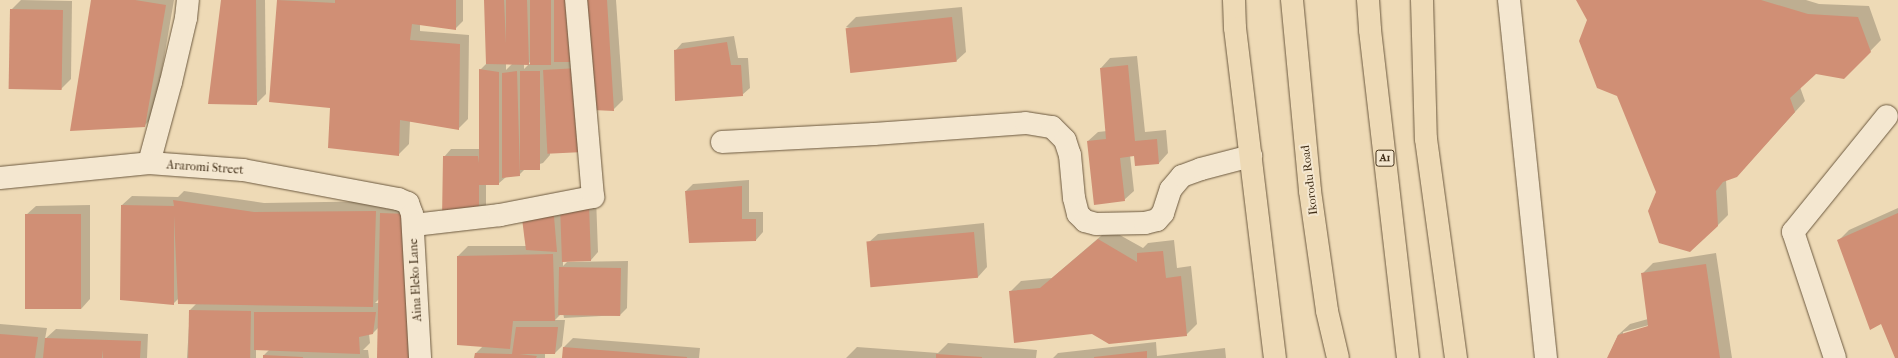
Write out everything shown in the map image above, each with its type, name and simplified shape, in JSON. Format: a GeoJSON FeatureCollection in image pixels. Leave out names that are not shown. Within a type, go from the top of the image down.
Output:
{"type":"FeatureCollection","features":[{"type":"Feature","properties":{"kind":"main road"},"geometry":{"type":"LineString","coordinates":[[1234,0],[1235,28],[1274,358]]}},
{"type":"Feature","properties":{"kind":"main road","name":"Ikorodu Road"},"geometry":{"type":"LineString","coordinates":[[1292,0],[1310,191],[1327,312],[1338,358]]}},
{"type":"Feature","properties":{"kind":"main road","name":"A1"},"geometry":{"type":"LineString","coordinates":[[1368,0],[1370,30],[1408,358]]}},
{"type":"Feature","properties":{"kind":"main road"},"geometry":{"type":"LineString","coordinates":[[1422,0],[1426,139],[1456,358]]}},
{"type":"Feature","properties":{"kind":"street"},"geometry":{"type":"LineString","coordinates":[[149,164],[171,82],[186,18],[188,0]]}},
{"type":"Feature","properties":{"kind":"street"},"geometry":{"type":"LineString","coordinates":[[414,225],[500,214],[593,197],[576,0]]}},
{"type":"Feature","properties":{"kind":"street"},"geometry":{"type":"LineString","coordinates":[[1509,0],[1546,358]]}},
{"type":"Feature","properties":{"kind":"street"},"geometry":{"type":"LineString","coordinates":[[1835,358],[1793,232],[1887,116]]}},
{"type":"Feature","properties":{"kind":"street"},"geometry":{"type":"LineString","coordinates":[[722,142],[874,134],[1026,123],[1052,128],[1065,140],[1070,155],[1074,198],[1078,214],[1085,221],[1096,224],[1145,223],[1158,220],[1163,213],[1171,189],[1182,176],[1200,169],[1250,156]]}},
{"type":"Feature","properties":{"kind":"street","name":"Araromi Street"},"geometry":{"type":"LineString","coordinates":[[0,178],[149,164],[243,170],[385,196],[408,203]]}},
{"type":"Feature","properties":{"kind":"street","name":"Aina Eleko Lane"},"geometry":{"type":"LineString","coordinates":[[408,203],[414,225],[420,358]]}},
{"type":"Feature","properties":{"kind":"building"},"geometry":{"type":"Polygon","coordinates":[[[91,0],[135,0],[166,5],[145,127],[70,131],[91,0]]]}},
{"type":"Feature","properties":{"kind":"building"},"geometry":{"type":"Polygon","coordinates":[[[221,0],[256,0],[257,105],[208,104],[221,0]]]}},
{"type":"Feature","properties":{"kind":"building"},"geometry":{"type":"Polygon","coordinates":[[[277,0],[335,3],[335,0],[456,0],[456,30],[412,24],[410,40],[460,44],[459,130],[400,120],[399,156],[328,148],[330,108],[269,102],[277,0]]]}},
{"type":"Feature","properties":{"kind":"building"},"geometry":{"type":"Polygon","coordinates":[[[484,0],[504,0],[506,44],[506,0],[527,0],[529,65],[486,64],[484,0]]]}},
{"type":"Feature","properties":{"kind":"building"},"geometry":{"type":"Polygon","coordinates":[[[530,0],[551,0],[551,65],[530,65],[530,0]]]}},
{"type":"Feature","properties":{"kind":"building"},"geometry":{"type":"Polygon","coordinates":[[[554,0],[573,0],[573,62],[554,62],[554,0]]]}},
{"type":"Feature","properties":{"kind":"building"},"geometry":{"type":"Polygon","coordinates":[[[582,0],[607,0],[614,111],[593,110],[582,0]]]}},
{"type":"Feature","properties":{"kind":"building"},"geometry":{"type":"Polygon","coordinates":[[[1576,0],[1761,0],[1808,14],[1858,17],[1871,52],[1844,79],[1816,74],[1790,98],[1795,112],[1737,177],[1723,182],[1716,191],[1718,226],[1690,252],[1659,243],[1648,211],[1656,192],[1617,96],[1597,88],[1579,41],[1587,20],[1576,0]]]}},
{"type":"Feature","properties":{"kind":"building"},"geometry":{"type":"Polygon","coordinates":[[[10,9],[63,10],[62,90],[9,89],[10,9]]]}},
{"type":"Feature","properties":{"kind":"building"},"geometry":{"type":"Polygon","coordinates":[[[952,17],[957,62],[850,73],[846,28],[952,17]]]}},
{"type":"Feature","properties":{"kind":"building"},"geometry":{"type":"Polygon","coordinates":[[[727,42],[731,65],[741,65],[743,96],[675,101],[674,50],[727,42]]]}},
{"type":"Feature","properties":{"kind":"building"},"geometry":{"type":"Polygon","coordinates":[[[1128,65],[1135,141],[1157,139],[1159,164],[1135,166],[1134,156],[1120,158],[1125,201],[1094,205],[1087,141],[1106,139],[1100,68],[1128,65]]]}},
{"type":"Feature","properties":{"kind":"building"},"geometry":{"type":"Polygon","coordinates":[[[579,68],[583,152],[547,154],[543,70],[579,68]]]}},
{"type":"Feature","properties":{"kind":"building"},"geometry":{"type":"Polygon","coordinates":[[[479,69],[499,72],[499,185],[479,185],[479,216],[442,219],[443,156],[478,156],[479,163],[479,69]]]}},
{"type":"Feature","properties":{"kind":"building"},"geometry":{"type":"Polygon","coordinates":[[[517,71],[520,176],[502,178],[502,73],[517,71]]]}},
{"type":"Feature","properties":{"kind":"building"},"geometry":{"type":"Polygon","coordinates":[[[520,71],[540,71],[540,170],[520,170],[520,71]]]}},
{"type":"Feature","properties":{"kind":"building"},"geometry":{"type":"Polygon","coordinates":[[[742,186],[742,219],[756,219],[756,241],[689,243],[685,191],[742,186]]]}},
{"type":"Feature","properties":{"kind":"building"},"geometry":{"type":"Polygon","coordinates":[[[173,200],[254,212],[376,211],[373,307],[178,304],[174,215],[174,305],[120,300],[121,205],[174,206],[173,200]]]}},
{"type":"Feature","properties":{"kind":"building"},"geometry":{"type":"Polygon","coordinates":[[[589,204],[591,261],[562,262],[560,205],[589,204]]]}},
{"type":"Feature","properties":{"kind":"building"},"geometry":{"type":"Polygon","coordinates":[[[553,205],[557,252],[526,250],[521,211],[553,205]]]}},
{"type":"Feature","properties":{"kind":"building"},"geometry":{"type":"Polygon","coordinates":[[[380,213],[409,214],[416,358],[377,358],[380,213]]]}},
{"type":"Feature","properties":{"kind":"building"},"geometry":{"type":"Polygon","coordinates":[[[1898,213],[1898,358],[1895,358],[1881,324],[1870,330],[1837,240],[1898,213]]]}},
{"type":"Feature","properties":{"kind":"building"},"geometry":{"type":"Polygon","coordinates":[[[25,214],[81,214],[81,309],[25,309],[25,214]]]}},
{"type":"Feature","properties":{"kind":"building"},"geometry":{"type":"Polygon","coordinates":[[[974,232],[978,278],[870,287],[866,241],[974,232]]]}},
{"type":"Feature","properties":{"kind":"building"},"geometry":{"type":"Polygon","coordinates":[[[1098,239],[1137,262],[1137,253],[1163,251],[1166,278],[1181,276],[1187,336],[1109,344],[1092,334],[1014,343],[1009,291],[1040,288],[1098,239]]]}},
{"type":"Feature","properties":{"kind":"building"},"geometry":{"type":"Polygon","coordinates":[[[553,254],[555,321],[513,321],[510,349],[457,345],[457,256],[553,254]]]}},
{"type":"Feature","properties":{"kind":"building"},"geometry":{"type":"Polygon","coordinates":[[[1706,264],[1720,358],[1607,358],[1618,335],[1648,326],[1641,273],[1706,264]]]}},
{"type":"Feature","properties":{"kind":"building"},"geometry":{"type":"Polygon","coordinates":[[[559,267],[621,268],[620,316],[558,315],[559,267]]]}},
{"type":"Feature","properties":{"kind":"building"},"geometry":{"type":"Polygon","coordinates":[[[189,310],[251,311],[250,358],[188,358],[189,310]]]}},
{"type":"Feature","properties":{"kind":"building"},"geometry":{"type":"Polygon","coordinates":[[[254,312],[376,312],[373,334],[359,337],[360,354],[254,350],[254,312]]]}},
{"type":"Feature","properties":{"kind":"building"},"geometry":{"type":"Polygon","coordinates":[[[516,327],[558,327],[555,354],[519,354],[537,356],[536,358],[474,358],[475,353],[512,354],[516,327]]]}},
{"type":"Feature","properties":{"kind":"building"},"geometry":{"type":"Polygon","coordinates":[[[0,334],[38,337],[35,358],[0,358],[0,334]]]}},
{"type":"Feature","properties":{"kind":"building"},"geometry":{"type":"Polygon","coordinates":[[[45,338],[141,341],[140,358],[103,358],[103,350],[102,358],[43,358],[45,338]]]}},
{"type":"Feature","properties":{"kind":"building"},"geometry":{"type":"Polygon","coordinates":[[[563,347],[687,357],[687,358],[562,358],[563,347]]]}},
{"type":"Feature","properties":{"kind":"building"},"geometry":{"type":"Polygon","coordinates":[[[1147,351],[1147,358],[1094,358],[1094,357],[1147,351]]]}},
{"type":"Feature","properties":{"kind":"building"},"geometry":{"type":"Polygon","coordinates":[[[936,354],[982,357],[982,358],[936,358],[936,354]]]}},
{"type":"Feature","properties":{"kind":"building"},"geometry":{"type":"Polygon","coordinates":[[[263,355],[303,357],[303,358],[263,358],[263,355]]]}}]}
